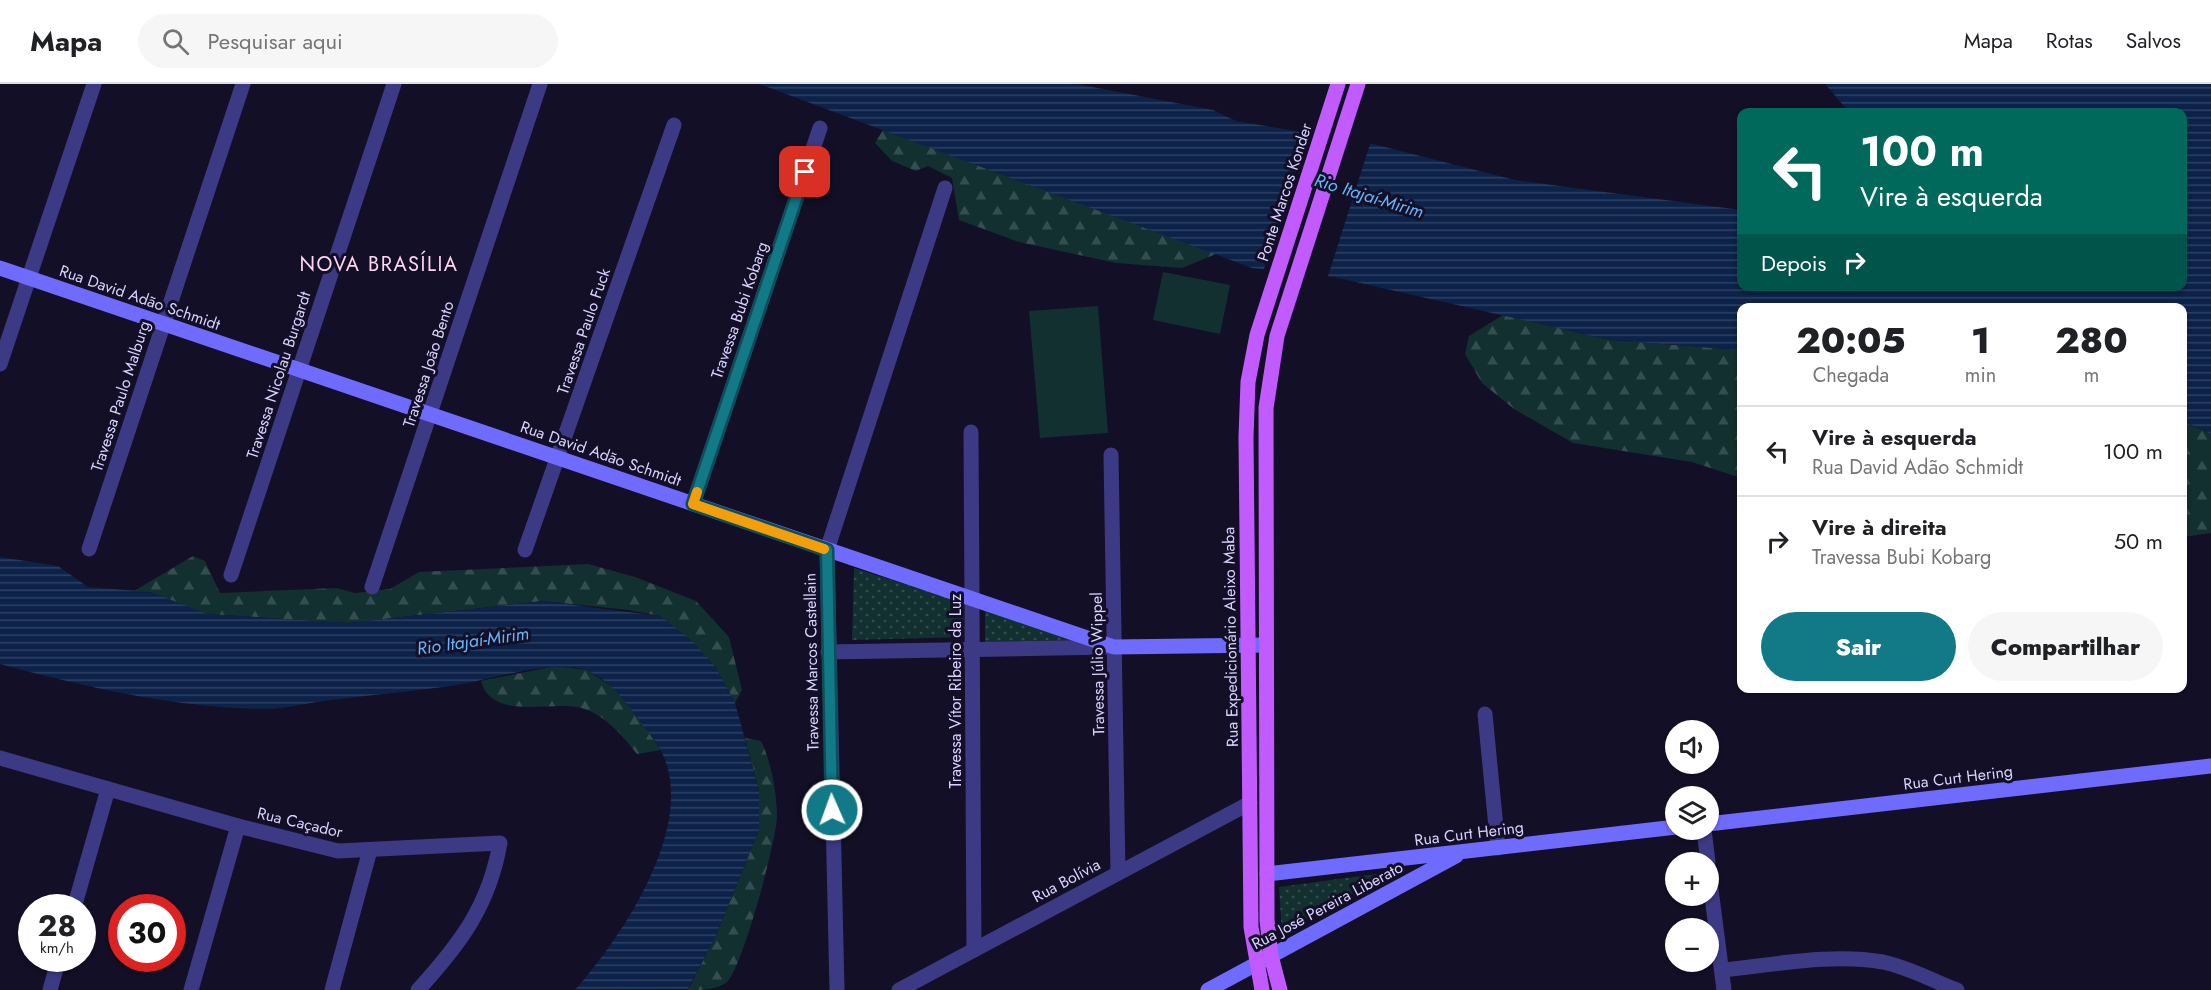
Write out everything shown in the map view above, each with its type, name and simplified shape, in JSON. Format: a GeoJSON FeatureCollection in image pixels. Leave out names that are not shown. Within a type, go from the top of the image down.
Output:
{"type":"FeatureCollection","features":[{"type":"Feature","properties":{"kind":"main road","name":"Ponte Marcos Konder"},"geometry":{"type":"LineString","coordinates":[[1264,312],[1338,84]]}},
{"type":"Feature","properties":{"kind":"main road","name":"Rua Expedicionário Aleixo Maba"},"geometry":{"type":"LineString","coordinates":[[1280,990],[1271,956],[1267,874],[1264,433],[1268,384],[1283,318],[1358,84]]}},
{"type":"Feature","properties":{"kind":"main road","name":"Rua David Adão Schmidt"},"geometry":{"type":"LineString","coordinates":[[0,268],[1114,647],[1266,645]]}},
{"type":"Feature","properties":{"kind":"main road","name":"Rua Expedicionário Aleixo Maba"},"geometry":{"type":"LineString","coordinates":[[1262,990],[1251,927],[1246,407],[1252,356],[1264,312]]}},
{"type":"Feature","properties":{"kind":"main road","name":"Rua Curt Hering"},"geometry":{"type":"LineString","coordinates":[[1719,823],[2211,766]]}},
{"type":"Feature","properties":{"kind":"main road","name":"Rua Curt Hering"},"geometry":{"type":"LineString","coordinates":[[1267,874],[1665,828]]}},
{"type":"Feature","properties":{"kind":"main road","name":"Rua José Pereira Liberato"},"geometry":{"type":"LineString","coordinates":[[1208,990],[1464,852]]}},
{"type":"Feature","properties":{"kind":"street"},"geometry":{"type":"LineString","coordinates":[[0,364],[94,84]]}},
{"type":"Feature","properties":{"kind":"street","name":"Travessa Paulo Malburg"},"geometry":{"type":"LineString","coordinates":[[89,549],[243,84]]}},
{"type":"Feature","properties":{"kind":"street","name":"Travessa Nicolau Burgardt"},"geometry":{"type":"LineString","coordinates":[[231,575],[394,84]]}},
{"type":"Feature","properties":{"kind":"street","name":"Travessa João Bento"},"geometry":{"type":"LineString","coordinates":[[372,587],[540,84]]}},
{"type":"Feature","properties":{"kind":"street","name":"Travessa Paulo Fuck"},"geometry":{"type":"LineString","coordinates":[[525,550],[674,125]]}},
{"type":"Feature","properties":{"kind":"street","name":"Travessa Bubi Kobarg"},"geometry":{"type":"LineString","coordinates":[[693,504],[820,128]]}},
{"type":"Feature","properties":{"kind":"street","name":"Travessa Marcos Castellain"},"geometry":{"type":"LineString","coordinates":[[837,990],[827,550],[945,188]]}},
{"type":"Feature","properties":{"kind":"street","name":"Travessa Vítor Ribeiro da Luz"},"geometry":{"type":"LineString","coordinates":[[971,432],[974,950]]}},
{"type":"Feature","properties":{"kind":"street","name":"Travessa Júlio Wippel"},"geometry":{"type":"LineString","coordinates":[[1111,455],[1118,873]]}},
{"type":"Feature","properties":{"kind":"street"},"geometry":{"type":"LineString","coordinates":[[828,652],[1114,647]]}},
{"type":"Feature","properties":{"kind":"street"},"geometry":{"type":"LineString","coordinates":[[1485,714],[1498,848]]}},
{"type":"Feature","properties":{"kind":"street","name":"Rua Caçador"},"geometry":{"type":"LineString","coordinates":[[0,758],[238,826],[338,851],[500,843],[496,866],[479,912],[454,951],[418,990]]}},
{"type":"Feature","properties":{"kind":"street"},"geometry":{"type":"LineString","coordinates":[[78,894],[108,789]]}},
{"type":"Feature","properties":{"kind":"street","name":"Rua Bolívia"},"geometry":{"type":"LineString","coordinates":[[899,990],[1250,803]]}},
{"type":"Feature","properties":{"kind":"street"},"geometry":{"type":"LineString","coordinates":[[191,990],[238,826]]}},
{"type":"Feature","properties":{"kind":"street"},"geometry":{"type":"LineString","coordinates":[[332,990],[370,850]]}},
{"type":"Feature","properties":{"kind":"street"},"geometry":{"type":"LineString","coordinates":[[1714,906],[1724,990]]}},
{"type":"Feature","properties":{"kind":"street"},"geometry":{"type":"LineString","coordinates":[[1722,970],[1845,959],[1866,960],[1886,963],[1957,990]]}},
{"type":"Feature","properties":{"kind":"street"},"geometry":{"type":"LineString","coordinates":[[50,990],[55,972]]}},
{"type":"Feature","properties":{"kind":"green space"},"geometry":{"type":"Polygon","coordinates":[[[883,130],[1216,254],[1182,268],[1116,263],[1019,242],[959,220],[952,178],[928,166],[916,171],[892,161],[875,143],[883,130]]]}},
{"type":"Feature","properties":{"kind":"green space"},"geometry":{"type":"Polygon","coordinates":[[[1163,272],[1230,285],[1220,334],[1153,320],[1163,272]]]}},
{"type":"Feature","properties":{"kind":"green space"},"geometry":{"type":"Polygon","coordinates":[[[1098,306],[1108,433],[1040,438],[1029,311],[1098,306]]]}},
{"type":"Feature","properties":{"kind":"green space"},"geometry":{"type":"Polygon","coordinates":[[[1503,315],[1610,340],[1737,350],[1737,477],[1692,462],[1573,443],[1514,409],[1482,383],[1465,354],[1469,336],[1503,315]]]}},
{"type":"Feature","properties":{"kind":"green space"},"geometry":{"type":"Polygon","coordinates":[[[2187,423],[2211,434],[2211,533],[2187,536],[2187,423]]]}},
{"type":"Feature","properties":{"kind":"green space"},"geometry":{"type":"Polygon","coordinates":[[[193,556],[205,561],[220,593],[336,588],[355,593],[390,589],[419,572],[588,564],[635,577],[696,601],[729,637],[742,690],[735,703],[715,666],[660,616],[628,610],[543,601],[349,623],[207,614],[134,591],[193,556]]]}},
{"type":"Feature","properties":{"kind":"green space"},"geometry":{"type":"Polygon","coordinates":[[[854,568],[964,603],[964,637],[852,640],[854,568]]]}},
{"type":"Feature","properties":{"kind":"green space"},"geometry":{"type":"Polygon","coordinates":[[[985,611],[1073,640],[985,642],[985,611]]]}},
{"type":"Feature","properties":{"kind":"green space"},"geometry":{"type":"Polygon","coordinates":[[[556,666],[587,670],[620,692],[661,750],[637,754],[603,718],[585,709],[564,706],[522,707],[496,701],[487,693],[481,681],[556,666]]]}},
{"type":"Feature","properties":{"kind":"green space"},"geometry":{"type":"Polygon","coordinates":[[[745,738],[761,741],[775,788],[777,817],[771,851],[750,929],[734,971],[727,982],[718,987],[688,990],[717,933],[759,830],[759,790],[745,738]]]}},
{"type":"Feature","properties":{"kind":"green space"},"geometry":{"type":"Polygon","coordinates":[[[1391,872],[1282,933],[1279,887],[1391,872]]]}},
{"type":"Feature","properties":{"kind":"water","name":"Rio Itajaí-Mirim"},"geometry":{"type":"Polygon","coordinates":[[[759,84],[1077,84],[1213,110],[1236,121],[1373,144],[1515,180],[1737,209],[1737,291],[2187,291],[2187,108],[1846,108],[1825,84],[2211,84],[2211,434],[2187,423],[2187,303],[1737,303],[1737,350],[1610,340],[1334,277],[1252,268],[759,84]]]}},
{"type":"Feature","properties":{"kind":"water","name":"Rio Itajaí-Mirim"},"geometry":{"type":"Polygon","coordinates":[[[0,557],[58,566],[88,587],[151,592],[207,614],[349,623],[543,601],[660,616],[690,639],[715,666],[735,703],[759,790],[759,830],[717,933],[688,989],[575,990],[614,940],[633,910],[650,877],[663,843],[670,810],[670,778],[660,749],[623,699],[597,675],[575,668],[544,668],[463,684],[273,709],[198,705],[131,695],[0,664],[0,557]]]}},
{"type":"Feature","properties":{"kind":"pier"},"geometry":{"type":"Polygon","coordinates":[[[1309,130],[1371,141],[1327,279],[1263,272],[1309,130]]]}},
{"type":"Feature","properties":{"kind":"slow traffic"},"geometry":{"type":"LineString","coordinates":[[697,492],[693,504],[824,549]]}},
{"type":"Feature","properties":{"kind":"district","name":"NOVA BRASÍLIA"},"geometry":{"type":"Point","coordinates":[379,264]}},
{"type":"Feature","properties":{"kind":"route"},"geometry":{"type":"LineString","coordinates":[[805,172],[693,504],[827,550],[832,810]]}}]}
